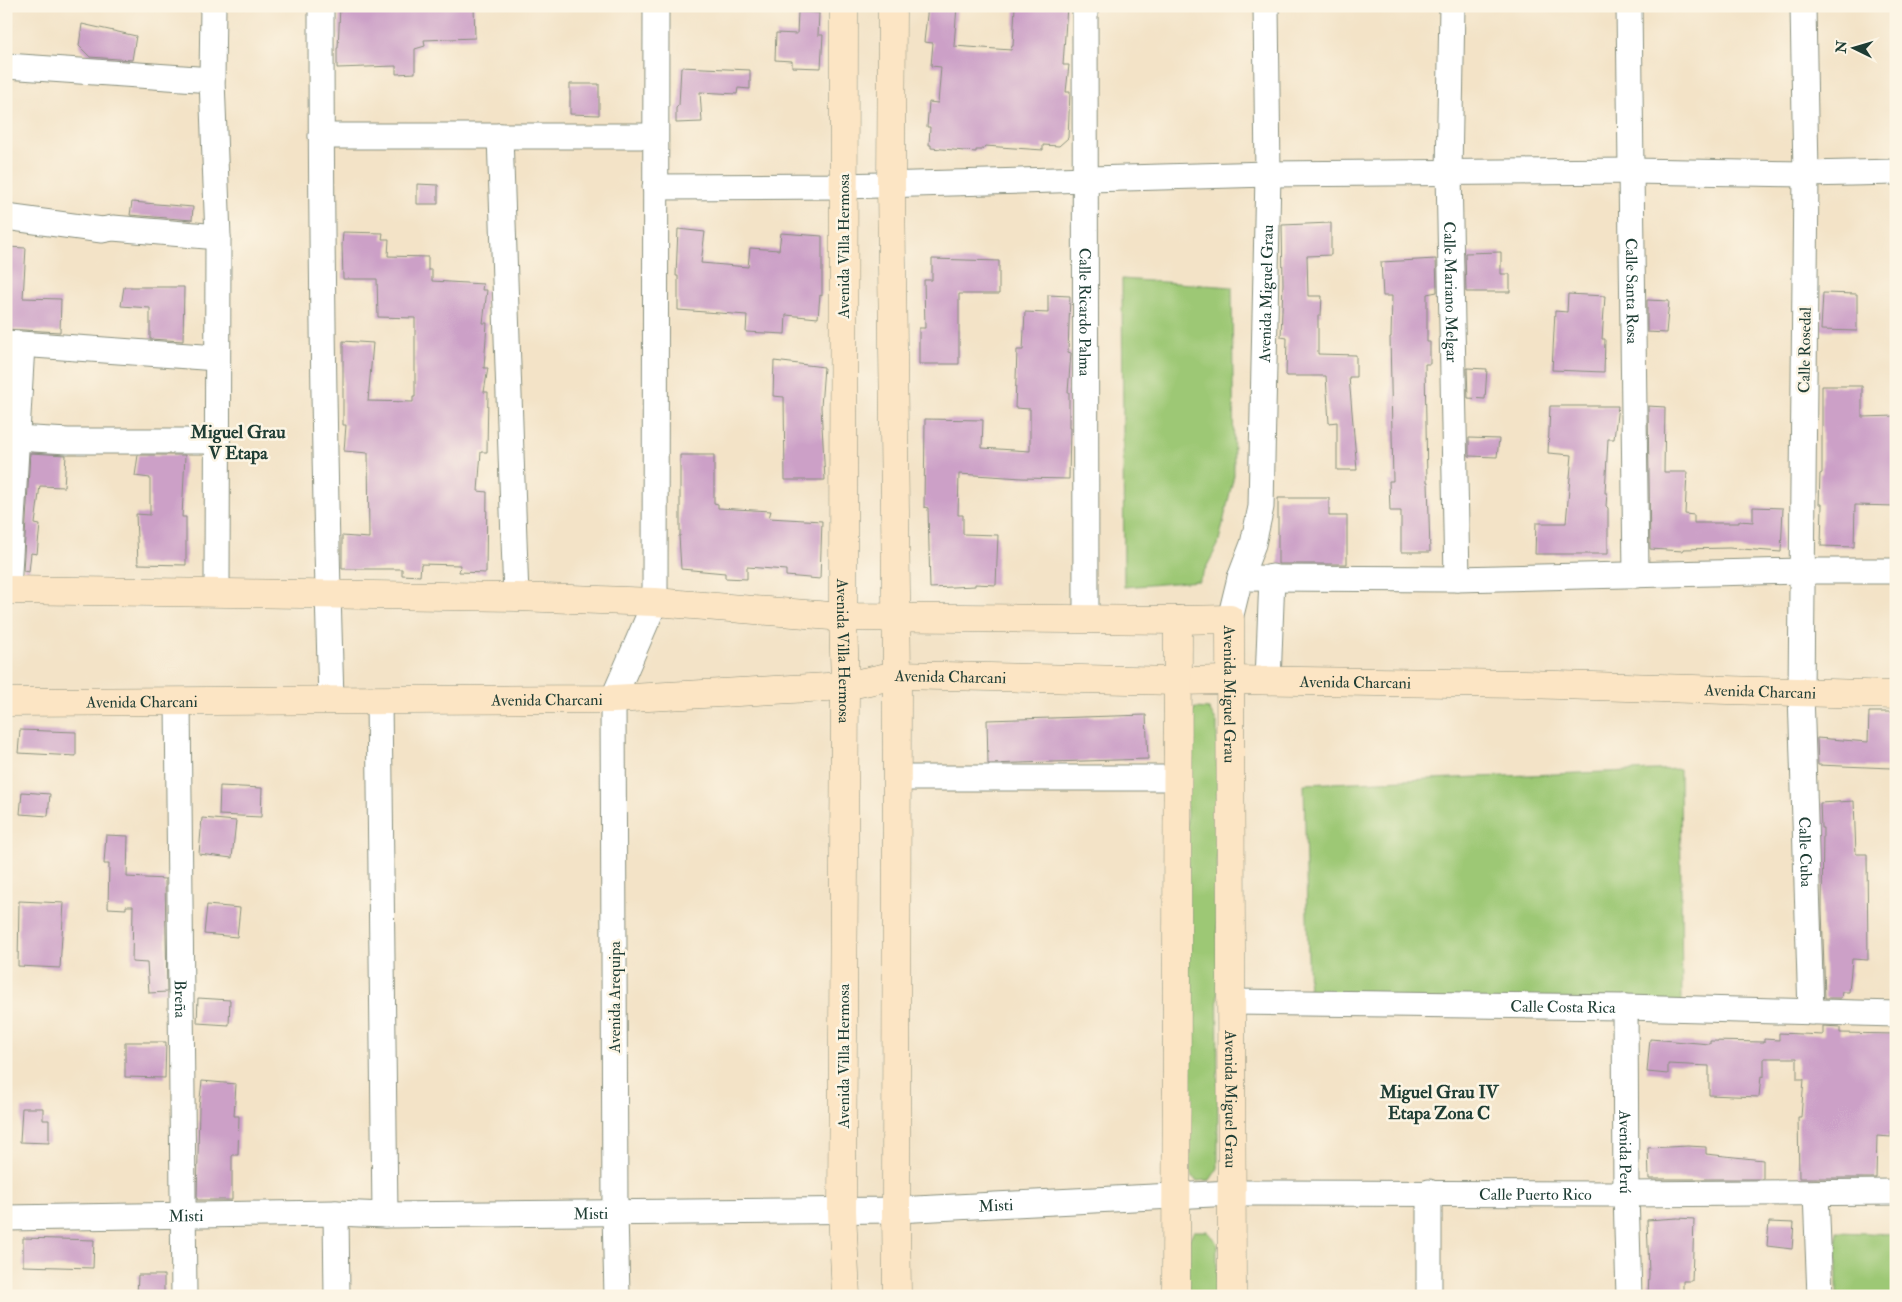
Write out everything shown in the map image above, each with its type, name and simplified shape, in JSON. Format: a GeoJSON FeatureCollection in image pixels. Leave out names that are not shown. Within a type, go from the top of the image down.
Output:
{"type":"FeatureCollection","features":[{"type":"Feature","properties":{"kind":"street"},"geometry":{"type":"LineString","coordinates":[[213,6],[212,80],[218,237],[217,592]]}},
{"type":"Feature","properties":{"kind":"street"},"geometry":{"type":"LineString","coordinates":[[321,6],[321,136],[331,700]]}},
{"type":"Feature","properties":{"kind":"street"},"geometry":{"type":"LineString","coordinates":[[613,699],[655,602],[656,6]]}},
{"type":"Feature","properties":{"kind":"street","name":"Avenida Villa Hermosa"},"geometry":{"type":"LineString","coordinates":[[844,6],[843,617],[845,686],[842,1210],[846,1296]]}},
{"type":"Feature","properties":{"kind":"street"},"geometry":{"type":"LineString","coordinates":[[892,6],[890,184],[897,675],[897,1296]]}},
{"type":"Feature","properties":{"kind":"street","name":"Calle Ricardo Palma"},"geometry":{"type":"LineString","coordinates":[[1085,6],[1086,619]]}},
{"type":"Feature","properties":{"kind":"street","name":"Avenida Miguel Grau"},"geometry":{"type":"LineString","coordinates":[[1232,1296],[1230,619],[1240,578],[1253,544],[1261,507],[1268,174],[1266,6]]}},
{"type":"Feature","properties":{"kind":"street","name":"Calle Mariano Melgar"},"geometry":{"type":"LineString","coordinates":[[1452,6],[1449,172],[1456,579]]}},
{"type":"Feature","properties":{"kind":"street","name":"Calle Santa Rosa"},"geometry":{"type":"LineString","coordinates":[[1629,6],[1636,575]]}},
{"type":"Feature","properties":{"kind":"street","name":"Calle Rosedal"},"geometry":{"type":"LineString","coordinates":[[1801,693],[1806,174],[1804,6]]}},
{"type":"Feature","properties":{"kind":"street"},"geometry":{"type":"LineString","coordinates":[[6,66],[212,80]]}},
{"type":"Feature","properties":{"kind":"street"},"geometry":{"type":"LineString","coordinates":[[321,136],[655,136]]}},
{"type":"Feature","properties":{"kind":"street"},"geometry":{"type":"LineString","coordinates":[[500,136],[516,597]]}},
{"type":"Feature","properties":{"kind":"street"},"geometry":{"type":"LineString","coordinates":[[655,187],[843,186],[1268,174],[1632,171],[1806,174],[1896,172]]}},
{"type":"Feature","properties":{"kind":"street"},"geometry":{"type":"LineString","coordinates":[[6,218],[102,230],[113,228],[218,237]]}},
{"type":"Feature","properties":{"kind":"street"},"geometry":{"type":"LineString","coordinates":[[217,358],[14,344],[16,438],[7,590],[516,597],[655,602],[843,617],[1230,619]]}},
{"type":"Feature","properties":{"kind":"street"},"geometry":{"type":"LineString","coordinates":[[16,438],[68,441],[217,440]]}},
{"type":"Feature","properties":{"kind":"street"},"geometry":{"type":"LineString","coordinates":[[1240,578],[1456,579],[1802,571],[1896,571]]}},
{"type":"Feature","properties":{"kind":"street"},"geometry":{"type":"LineString","coordinates":[[1268,681],[1272,578]]}},
{"type":"Feature","properties":{"kind":"street"},"geometry":{"type":"LineString","coordinates":[[1176,1296],[1178,620]]}},
{"type":"Feature","properties":{"kind":"street","name":"Avenida Charcani"},"geometry":{"type":"LineString","coordinates":[[6,702],[613,699],[845,686],[897,675],[1178,681],[1525,684],[1801,693],[1896,694]]}},
{"type":"Feature","properties":{"kind":"street","name":"Calle Cuba"},"geometry":{"type":"LineString","coordinates":[[1801,693],[1811,1012]]}},
{"type":"Feature","properties":{"kind":"street","name":"Avenida Arequipa"},"geometry":{"type":"LineString","coordinates":[[613,699],[617,1296]]}},
{"type":"Feature","properties":{"kind":"street"},"geometry":{"type":"LineString","coordinates":[[379,700],[385,1215]]}},
{"type":"Feature","properties":{"kind":"street","name":"Breña"},"geometry":{"type":"LineString","coordinates":[[178,701],[184,1296]]}},
{"type":"Feature","properties":{"kind":"street"},"geometry":{"type":"LineString","coordinates":[[897,778],[1178,778]]}},
{"type":"Feature","properties":{"kind":"street","name":"Calle Costa Rica"},"geometry":{"type":"LineString","coordinates":[[1231,1002],[1625,1007],[1896,1014]]}},
{"type":"Feature","properties":{"kind":"street","name":"Avenida Perú"},"geometry":{"type":"LineString","coordinates":[[1625,1007],[1626,1194],[1629,1296]]}},
{"type":"Feature","properties":{"kind":"street"},"geometry":{"type":"LineString","coordinates":[[1430,1192],[1430,1296]]}},
{"type":"Feature","properties":{"kind":"street","name":"Calle Puerto Rico"},"geometry":{"type":"LineString","coordinates":[[1176,1195],[1430,1192],[1626,1194],[1896,1192]]}},
{"type":"Feature","properties":{"kind":"street"},"geometry":{"type":"LineString","coordinates":[[1816,1193],[1820,1296]]}},
{"type":"Feature","properties":{"kind":"street","name":"Misti"},"geometry":{"type":"LineString","coordinates":[[6,1218],[896,1210],[1176,1195]]}},
{"type":"Feature","properties":{"kind":"street"},"geometry":{"type":"LineString","coordinates":[[336,1214],[336,1296]]}},
{"type":"Feature","properties":{"kind":"green space"},"geometry":{"type":"Polygon","coordinates":[[[1122,279],[1232,287],[1234,475],[1218,545],[1199,581],[1124,587],[1122,279]]]}},
{"type":"Feature","properties":{"kind":"green space"},"geometry":{"type":"Polygon","coordinates":[[[1195,708],[1209,709],[1217,723],[1218,1168],[1210,1180],[1196,1181],[1186,1166],[1187,720],[1195,708]]]}},
{"type":"Feature","properties":{"kind":"green space"},"geometry":{"type":"Polygon","coordinates":[[[1680,769],[1682,1006],[1309,1003],[1304,784],[1680,769]]]}},
{"type":"Feature","properties":{"kind":"green space"},"geometry":{"type":"Polygon","coordinates":[[[1194,1231],[1207,1231],[1217,1243],[1217,1296],[1187,1296],[1187,1242],[1194,1231]]]}},
{"type":"Feature","properties":{"kind":"green space"},"geometry":{"type":"Polygon","coordinates":[[[1837,1232],[1896,1234],[1896,1296],[1837,1296],[1837,1232]]]}},
{"type":"Feature","properties":{"kind":"building"},"geometry":{"type":"Polygon","coordinates":[[[340,6],[474,6],[475,38],[424,40],[425,46],[415,49],[415,73],[396,74],[396,66],[337,68],[340,6]]]}},
{"type":"Feature","properties":{"kind":"building"},"geometry":{"type":"Polygon","coordinates":[[[928,6],[957,6],[954,46],[1011,50],[1013,46],[1015,6],[1067,6],[1063,65],[1069,65],[1066,92],[1070,92],[1068,138],[1059,146],[1043,145],[1043,150],[985,146],[982,150],[976,150],[976,152],[931,148],[931,145],[929,145],[930,127],[927,127],[929,102],[938,103],[941,67],[931,66],[933,43],[924,42],[928,6]]]}},
{"type":"Feature","properties":{"kind":"building"},"geometry":{"type":"Polygon","coordinates":[[[798,12],[819,13],[818,35],[823,35],[821,68],[792,67],[792,61],[775,60],[776,33],[797,34],[798,12]]]}},
{"type":"Feature","properties":{"kind":"building"},"geometry":{"type":"Polygon","coordinates":[[[82,24],[136,36],[132,60],[90,57],[79,46],[82,24]]]}},
{"type":"Feature","properties":{"kind":"building"},"geometry":{"type":"Polygon","coordinates":[[[681,67],[750,70],[750,89],[738,88],[737,94],[700,92],[702,122],[676,123],[681,67]]]}},
{"type":"Feature","properties":{"kind":"building"},"geometry":{"type":"Polygon","coordinates":[[[570,84],[599,84],[599,115],[570,114],[570,84]]]}},
{"type":"Feature","properties":{"kind":"building"},"geometry":{"type":"Polygon","coordinates":[[[417,184],[438,185],[438,204],[417,204],[417,184]]]}},
{"type":"Feature","properties":{"kind":"building"},"geometry":{"type":"Polygon","coordinates":[[[132,202],[193,207],[192,220],[130,215],[132,202]]]}},
{"type":"Feature","properties":{"kind":"building"},"geometry":{"type":"Polygon","coordinates":[[[1331,223],[1331,255],[1307,256],[1308,296],[1322,296],[1321,315],[1318,315],[1318,354],[1356,355],[1356,377],[1349,377],[1357,470],[1337,470],[1337,422],[1329,423],[1326,376],[1286,376],[1287,338],[1281,337],[1283,284],[1282,225],[1331,223]]]}},
{"type":"Feature","properties":{"kind":"building"},"geometry":{"type":"Polygon","coordinates":[[[678,229],[705,232],[701,263],[748,267],[750,248],[779,250],[781,233],[822,236],[822,296],[820,295],[818,318],[786,315],[785,334],[746,332],[747,315],[678,310],[678,276],[676,276],[678,229]]]}},
{"type":"Feature","properties":{"kind":"building"},"geometry":{"type":"Polygon","coordinates":[[[343,232],[383,233],[382,239],[389,239],[388,256],[428,257],[428,270],[432,270],[432,281],[483,284],[482,290],[487,290],[483,323],[487,323],[484,368],[488,368],[484,392],[488,392],[487,452],[481,452],[478,491],[487,492],[486,573],[459,572],[460,565],[421,564],[420,576],[402,575],[402,569],[342,569],[342,536],[369,538],[368,453],[344,451],[346,425],[343,425],[343,341],[373,343],[368,401],[413,402],[413,397],[415,397],[415,318],[378,317],[377,279],[343,279],[343,232]]]}},
{"type":"Feature","properties":{"kind":"building"},"geometry":{"type":"Polygon","coordinates":[[[6,247],[26,248],[23,298],[61,299],[60,332],[6,329],[6,247]]]}},
{"type":"Feature","properties":{"kind":"building"},"geometry":{"type":"Polygon","coordinates":[[[1501,252],[1501,274],[1510,274],[1510,292],[1466,292],[1465,253],[1501,252]]]}},
{"type":"Feature","properties":{"kind":"building"},"geometry":{"type":"Polygon","coordinates":[[[932,259],[999,261],[999,294],[959,294],[959,364],[919,364],[919,328],[925,328],[924,280],[932,280],[932,259]]]}},
{"type":"Feature","properties":{"kind":"building"},"geometry":{"type":"Polygon","coordinates":[[[1436,259],[1437,292],[1427,294],[1427,342],[1430,342],[1430,364],[1425,364],[1430,552],[1401,552],[1401,511],[1390,511],[1389,481],[1393,481],[1390,337],[1392,296],[1383,296],[1381,262],[1436,259]]]}},
{"type":"Feature","properties":{"kind":"building"},"geometry":{"type":"Polygon","coordinates":[[[124,287],[184,287],[183,341],[150,339],[150,308],[121,306],[124,287]]]}},
{"type":"Feature","properties":{"kind":"building"},"geometry":{"type":"Polygon","coordinates":[[[1823,293],[1857,294],[1857,331],[1821,330],[1823,293]]]}},
{"type":"Feature","properties":{"kind":"building"},"geometry":{"type":"Polygon","coordinates":[[[1568,294],[1605,296],[1602,339],[1605,339],[1604,372],[1552,370],[1555,311],[1567,312],[1568,294]]]}},
{"type":"Feature","properties":{"kind":"building"},"geometry":{"type":"Polygon","coordinates":[[[1048,295],[1070,296],[1068,352],[1071,353],[1068,392],[1070,428],[1069,479],[959,474],[958,515],[963,515],[963,534],[998,535],[996,585],[975,584],[975,586],[930,588],[928,508],[924,507],[925,419],[983,420],[982,448],[1030,451],[1030,409],[1015,408],[1017,350],[1023,350],[1025,312],[1048,313],[1048,295]]]}},
{"type":"Feature","properties":{"kind":"building"},"geometry":{"type":"Polygon","coordinates":[[[1647,300],[1669,301],[1666,333],[1647,332],[1647,300]]]}},
{"type":"Feature","properties":{"kind":"building"},"geometry":{"type":"Polygon","coordinates":[[[774,361],[824,367],[821,407],[825,480],[785,480],[784,397],[773,396],[774,361]]]}},
{"type":"Feature","properties":{"kind":"building"},"geometry":{"type":"Polygon","coordinates":[[[1467,368],[1487,369],[1485,399],[1468,398],[1467,368]]]}},
{"type":"Feature","properties":{"kind":"building"},"geometry":{"type":"Polygon","coordinates":[[[1822,386],[1862,386],[1862,417],[1896,416],[1896,506],[1855,505],[1854,547],[1821,546],[1822,504],[1819,504],[1820,474],[1822,473],[1822,386]]]}},
{"type":"Feature","properties":{"kind":"building"},"geometry":{"type":"Polygon","coordinates":[[[1550,406],[1618,406],[1614,439],[1608,439],[1605,493],[1607,493],[1606,506],[1608,508],[1608,554],[1535,554],[1536,523],[1566,523],[1572,455],[1548,453],[1550,406]]]}},
{"type":"Feature","properties":{"kind":"building"},"geometry":{"type":"Polygon","coordinates":[[[1648,406],[1665,407],[1664,472],[1687,472],[1685,514],[1694,515],[1694,523],[1739,523],[1739,521],[1753,522],[1753,507],[1783,508],[1781,552],[1729,548],[1683,549],[1683,551],[1650,549],[1648,406]]]}},
{"type":"Feature","properties":{"kind":"building"},"geometry":{"type":"Polygon","coordinates":[[[1469,438],[1499,439],[1497,457],[1469,456],[1469,438]]]}},
{"type":"Feature","properties":{"kind":"building"},"geometry":{"type":"Polygon","coordinates":[[[30,453],[66,455],[64,487],[40,486],[35,524],[40,525],[37,554],[31,553],[29,572],[23,571],[30,453]]]}},
{"type":"Feature","properties":{"kind":"building"},"geometry":{"type":"Polygon","coordinates":[[[138,455],[185,455],[182,517],[186,517],[186,565],[138,564],[136,514],[150,515],[150,478],[135,476],[138,455]]]}},
{"type":"Feature","properties":{"kind":"building"},"geometry":{"type":"Polygon","coordinates":[[[680,455],[714,455],[714,503],[718,504],[718,508],[771,511],[769,518],[822,521],[820,579],[786,576],[786,570],[747,567],[747,579],[725,578],[725,573],[681,569],[679,536],[680,455]]]}},
{"type":"Feature","properties":{"kind":"building"},"geometry":{"type":"Polygon","coordinates":[[[1278,498],[1329,498],[1329,516],[1347,516],[1347,564],[1278,564],[1278,498]]]}},
{"type":"Feature","properties":{"kind":"building"},"geometry":{"type":"Polygon","coordinates":[[[1869,712],[1894,712],[1891,768],[1818,765],[1817,738],[1868,742],[1869,712]]]}},
{"type":"Feature","properties":{"kind":"building"},"geometry":{"type":"Polygon","coordinates":[[[1146,715],[1148,759],[988,764],[987,720],[1146,715]]]}},
{"type":"Feature","properties":{"kind":"building"},"geometry":{"type":"Polygon","coordinates":[[[20,730],[76,732],[76,756],[18,753],[20,730]]]}},
{"type":"Feature","properties":{"kind":"building"},"geometry":{"type":"Polygon","coordinates":[[[220,786],[262,788],[261,817],[219,815],[220,786]]]}},
{"type":"Feature","properties":{"kind":"building"},"geometry":{"type":"Polygon","coordinates":[[[22,792],[50,794],[48,816],[20,814],[22,792]]]}},
{"type":"Feature","properties":{"kind":"building"},"geometry":{"type":"Polygon","coordinates":[[[1854,801],[1856,854],[1867,854],[1868,960],[1852,959],[1849,992],[1842,992],[1841,998],[1825,998],[1822,909],[1823,828],[1821,828],[1820,803],[1854,801]]]}},
{"type":"Feature","properties":{"kind":"building"},"geometry":{"type":"Polygon","coordinates":[[[202,818],[236,821],[232,858],[199,854],[202,818]]]}},
{"type":"Feature","properties":{"kind":"building"},"geometry":{"type":"Polygon","coordinates":[[[106,835],[128,836],[127,877],[165,879],[167,992],[149,993],[147,963],[132,962],[133,906],[126,906],[126,909],[108,908],[109,864],[104,864],[106,835]]]}},
{"type":"Feature","properties":{"kind":"building"},"geometry":{"type":"Polygon","coordinates":[[[19,901],[64,903],[60,968],[18,966],[19,901]]]}},
{"type":"Feature","properties":{"kind":"building"},"geometry":{"type":"Polygon","coordinates":[[[207,905],[240,908],[237,937],[204,934],[207,905]]]}},
{"type":"Feature","properties":{"kind":"building"},"geometry":{"type":"Polygon","coordinates":[[[198,998],[230,1000],[229,1025],[197,1023],[198,998]]]}},
{"type":"Feature","properties":{"kind":"building"},"geometry":{"type":"Polygon","coordinates":[[[1823,1026],[1840,1027],[1840,1033],[1896,1034],[1896,1129],[1891,1129],[1891,1137],[1877,1136],[1876,1178],[1799,1178],[1798,1117],[1801,1117],[1804,1079],[1797,1079],[1797,1058],[1764,1058],[1764,1077],[1761,1076],[1759,1097],[1709,1095],[1709,1066],[1668,1064],[1668,1074],[1647,1072],[1650,1039],[1710,1044],[1710,1041],[1764,1042],[1764,1039],[1779,1040],[1779,1033],[1823,1035],[1823,1026]]]}},
{"type":"Feature","properties":{"kind":"building"},"geometry":{"type":"Polygon","coordinates":[[[125,1042],[166,1042],[165,1078],[125,1077],[125,1042]]]}},
{"type":"Feature","properties":{"kind":"building"},"geometry":{"type":"Polygon","coordinates":[[[202,1081],[236,1084],[234,1116],[239,1116],[238,1155],[232,1155],[232,1200],[197,1200],[199,1107],[202,1081]]]}},
{"type":"Feature","properties":{"kind":"building"},"geometry":{"type":"Polygon","coordinates":[[[22,1108],[43,1108],[43,1120],[49,1120],[49,1143],[20,1142],[22,1108]]]}},
{"type":"Feature","properties":{"kind":"building"},"geometry":{"type":"Polygon","coordinates":[[[1706,1147],[1706,1154],[1763,1160],[1763,1179],[1649,1179],[1648,1148],[1706,1147]]]}},
{"type":"Feature","properties":{"kind":"building"},"geometry":{"type":"Polygon","coordinates":[[[1694,1219],[1692,1281],[1683,1281],[1683,1296],[1648,1296],[1647,1220],[1694,1219]]]}},
{"type":"Feature","properties":{"kind":"building"},"geometry":{"type":"Polygon","coordinates":[[[1769,1222],[1794,1223],[1792,1249],[1767,1246],[1769,1222]]]}},
{"type":"Feature","properties":{"kind":"building"},"geometry":{"type":"Polygon","coordinates":[[[23,1238],[94,1240],[93,1268],[23,1266],[23,1238]]]}},
{"type":"Feature","properties":{"kind":"building"},"geometry":{"type":"Polygon","coordinates":[[[138,1275],[164,1275],[164,1296],[137,1296],[138,1275]]]}},
{"type":"Feature","properties":{"kind":"district","name":"Miguel Grau V Etapa"},"geometry":{"type":"Point","coordinates":[238,442]}},
{"type":"Feature","properties":{"kind":"district","name":"Miguel Grau IV Etapa Zona C"},"geometry":{"type":"Point","coordinates":[1439,1102]}}]}
